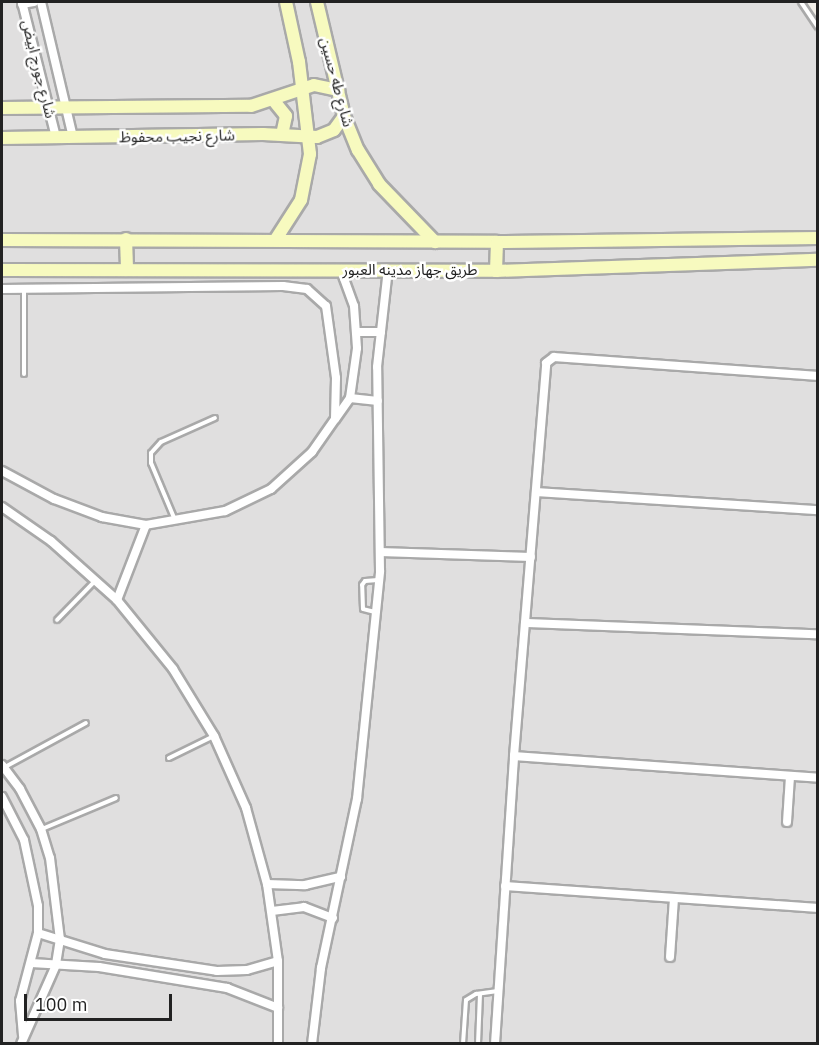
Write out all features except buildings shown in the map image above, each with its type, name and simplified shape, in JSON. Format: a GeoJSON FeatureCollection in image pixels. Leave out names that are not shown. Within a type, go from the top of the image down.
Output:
{"type":"FeatureCollection","features":[{"type":"Feature","properties":{"kind":"main road","name":"شارع طه حسين"},"geometry":{"type":"LineString","coordinates":[[276,239],[305,189],[310,154],[302,87],[286,2]]}},
{"type":"Feature","properties":{"kind":"main road","name":"شارع طه حسين"},"geometry":{"type":"LineString","coordinates":[[317,2],[344,116],[358,150],[379,184],[435,242]]}},
{"type":"Feature","properties":{"kind":"main road","name":"شارع نجيب محفوظ"},"geometry":{"type":"LineString","coordinates":[[2,108],[251,106],[274,100],[302,87],[326,86],[338,90]]}},
{"type":"Feature","properties":{"kind":"main road"},"geometry":{"type":"LineString","coordinates":[[274,100],[286,116],[282,135]]}},
{"type":"Feature","properties":{"kind":"main road","name":"شارع نجيب محفوظ"},"geometry":{"type":"LineString","coordinates":[[2,138],[282,135],[308,137],[334,130],[344,116]]}},
{"type":"Feature","properties":{"kind":"main road","name":"طريق جهاز مدينه العبور"},"geometry":{"type":"LineString","coordinates":[[2,240],[276,239],[497,242],[818,238]]}},
{"type":"Feature","properties":{"kind":"main road"},"geometry":{"type":"LineString","coordinates":[[126,239],[127,270]]}},
{"type":"Feature","properties":{"kind":"main road"},"geometry":{"type":"LineString","coordinates":[[496,271],[497,242]]}},
{"type":"Feature","properties":{"kind":"main road","name":"طريق جهاز مدينه العبور"},"geometry":{"type":"LineString","coordinates":[[2,270],[496,271],[818,260]]}},
{"type":"Feature","properties":{"kind":"street"},"geometry":{"type":"LineString","coordinates":[[22,3],[34,2]]}},
{"type":"Feature","properties":{"kind":"street","name":"شارع جورج ابيض"},"geometry":{"type":"LineString","coordinates":[[41,2],[73,137]]}},
{"type":"Feature","properties":{"kind":"street","name":"شارع جورج ابيض"},"geometry":{"type":"LineString","coordinates":[[22,3],[56,137]]}},
{"type":"Feature","properties":{"kind":"street"},"geometry":{"type":"LineString","coordinates":[[312,1044],[333,918],[357,799],[376,612],[380,552],[378,401],[381,332],[388,269]]}},
{"type":"Feature","properties":{"kind":"street"},"geometry":{"type":"LineString","coordinates":[[2,471],[86,512],[146,525],[225,511],[272,489],[300,466],[350,398],[357,332],[354,306],[341,270]]}},
{"type":"Feature","properties":{"kind":"street"},"geometry":{"type":"LineString","coordinates":[[2,289],[283,286],[308,289],[326,306],[329,318],[336,378],[335,419]]}},
{"type":"Feature","properties":{"kind":"street"},"geometry":{"type":"LineString","coordinates":[[357,332],[381,332]]}},
{"type":"Feature","properties":{"kind":"street"},"geometry":{"type":"LineString","coordinates":[[495,1044],[514,756],[536,492],[542,371],[554,357],[818,376]]}},
{"type":"Feature","properties":{"kind":"street"},"geometry":{"type":"LineString","coordinates":[[350,398],[378,401]]}},
{"type":"Feature","properties":{"kind":"street"},"geometry":{"type":"LineString","coordinates":[[536,492],[818,510]]}},
{"type":"Feature","properties":{"kind":"street"},"geometry":{"type":"LineString","coordinates":[[2,507],[51,541],[117,600],[173,669],[214,736],[246,808],[267,884],[278,962],[278,1044]]}},
{"type":"Feature","properties":{"kind":"street"},"geometry":{"type":"LineString","coordinates":[[117,600],[146,525]]}},
{"type":"Feature","properties":{"kind":"street"},"geometry":{"type":"LineString","coordinates":[[380,552],[531,557]]}},
{"type":"Feature","properties":{"kind":"street"},"geometry":{"type":"LineString","coordinates":[[525,623],[818,634]]}},
{"type":"Feature","properties":{"kind":"street"},"geometry":{"type":"LineString","coordinates":[[514,756],[818,778]]}},
{"type":"Feature","properties":{"kind":"street"},"geometry":{"type":"LineString","coordinates":[[3,766],[41,829],[50,858],[60,939],[56,965],[22,1040]]}},
{"type":"Feature","properties":{"kind":"street"},"geometry":{"type":"LineString","coordinates":[[787,822],[790,777]]}},
{"type":"Feature","properties":{"kind":"street"},"geometry":{"type":"LineString","coordinates":[[2,797],[31,862],[38,933],[20,1001],[22,1040]]}},
{"type":"Feature","properties":{"kind":"street"},"geometry":{"type":"LineString","coordinates":[[267,884],[305,885],[341,876]]}},
{"type":"Feature","properties":{"kind":"street"},"geometry":{"type":"LineString","coordinates":[[506,886],[818,908]]}},
{"type":"Feature","properties":{"kind":"street"},"geometry":{"type":"LineString","coordinates":[[670,957],[674,899]]}},
{"type":"Feature","properties":{"kind":"street"},"geometry":{"type":"LineString","coordinates":[[272,911],[304,908],[333,918]]}},
{"type":"Feature","properties":{"kind":"street"},"geometry":{"type":"LineString","coordinates":[[38,933],[105,954],[217,971],[248,970],[278,962]]}},
{"type":"Feature","properties":{"kind":"street"},"geometry":{"type":"LineString","coordinates":[[31,963],[99,967],[227,988],[278,1008]]}},
{"type":"Feature","properties":{"kind":"lane"},"geometry":{"type":"LineString","coordinates":[[801,2],[818,27]]}},
{"type":"Feature","properties":{"kind":"lane"},"geometry":{"type":"LineString","coordinates":[[24,289],[24,374]]}},
{"type":"Feature","properties":{"kind":"lane"},"geometry":{"type":"LineString","coordinates":[[176,521],[151,453],[157,444],[215,418]]}},
{"type":"Feature","properties":{"kind":"lane"},"geometry":{"type":"LineString","coordinates":[[376,612],[363,610],[362,585],[367,580],[379,579]]}},
{"type":"Feature","properties":{"kind":"lane"},"geometry":{"type":"LineString","coordinates":[[57,620],[96,580]]}},
{"type":"Feature","properties":{"kind":"lane"},"geometry":{"type":"LineString","coordinates":[[3,766],[86,723]]}},
{"type":"Feature","properties":{"kind":"lane"},"geometry":{"type":"LineString","coordinates":[[169,758],[214,736]]}},
{"type":"Feature","properties":{"kind":"lane"},"geometry":{"type":"LineString","coordinates":[[41,829],[116,798]]}},
{"type":"Feature","properties":{"kind":"lane"},"geometry":{"type":"LineString","coordinates":[[463,1044],[466,1000],[499,990]]}},
{"type":"Feature","properties":{"kind":"lane"},"geometry":{"type":"LineString","coordinates":[[478,1044],[480,994]]}},
{"type":"Feature","properties":{"kind":"shaded area"},"geometry":{"type":"Polygon","coordinates":[[[2,2],[804,2],[818,22],[817,1043],[2,1043],[2,2]]]}}]}
